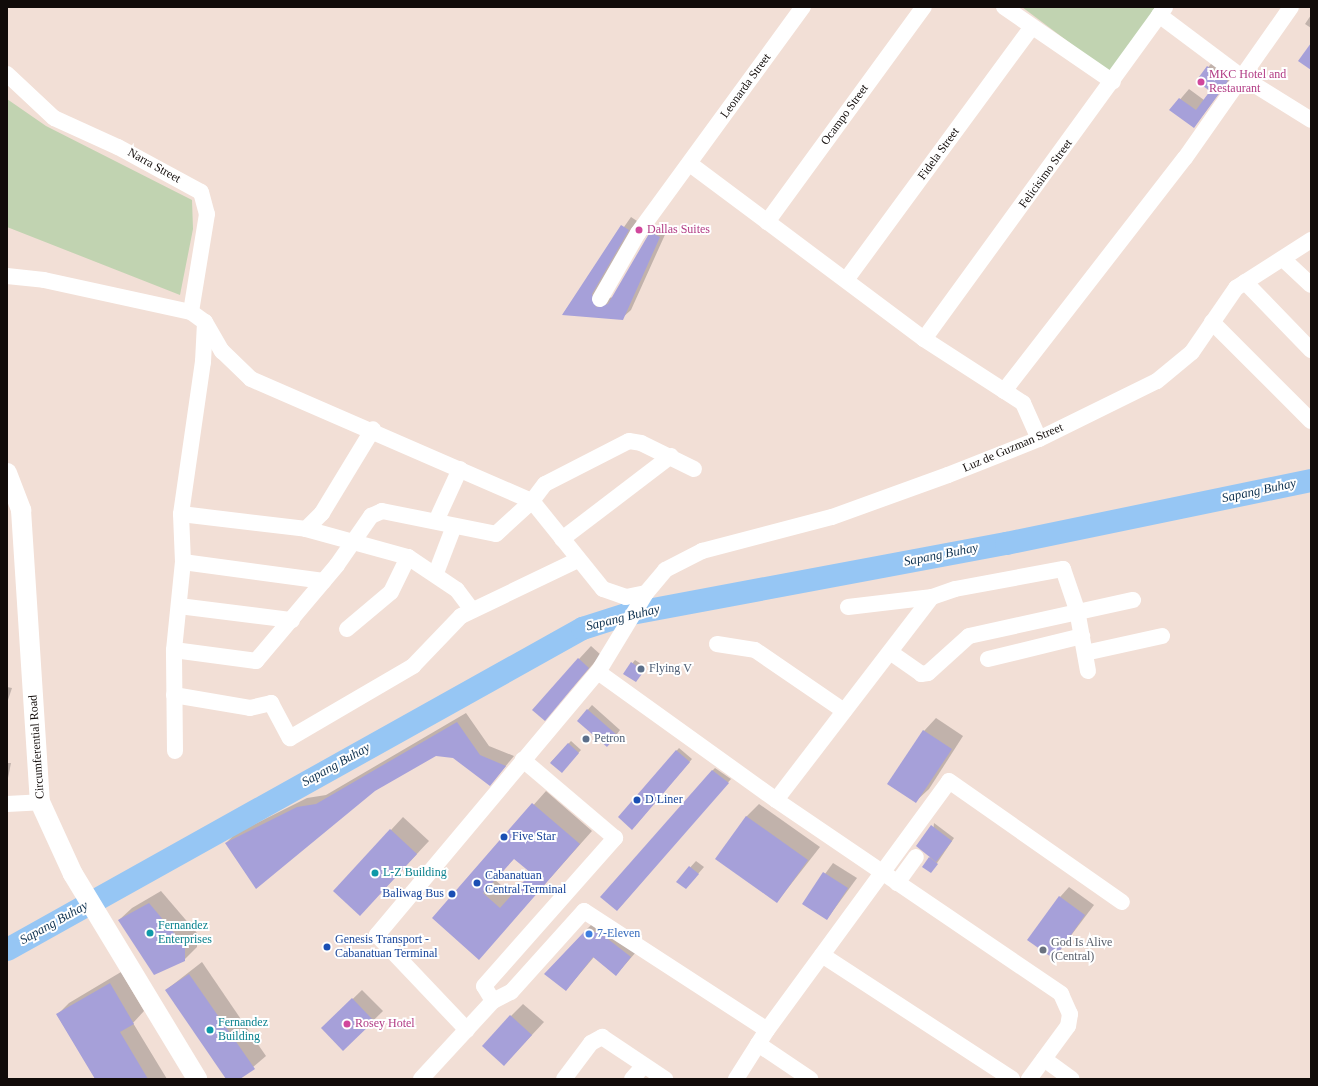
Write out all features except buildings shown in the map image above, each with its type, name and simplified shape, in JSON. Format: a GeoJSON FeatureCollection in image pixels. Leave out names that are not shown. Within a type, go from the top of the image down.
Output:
{"type":"FeatureCollection","features":[{"type":"Feature","properties":{"kind":"main road","name":"Circumferential Road"},"geometry":{"type":"LineString","coordinates":[[7,473],[21,510],[40,802],[73,874],[197,1079]]}},
{"type":"Feature","properties":{"kind":"street","name":"Leonarda Street"},"geometry":{"type":"LineString","coordinates":[[600,299],[638,233],[690,164],[803,7]]}},
{"type":"Feature","properties":{"kind":"street","name":"Ocampo Street"},"geometry":{"type":"LineString","coordinates":[[767,222],[924,7]]}},
{"type":"Feature","properties":{"kind":"street"},"geometry":{"type":"LineString","coordinates":[[1004,7],[1113,82]]}},
{"type":"Feature","properties":{"kind":"street"},"geometry":{"type":"LineString","coordinates":[[1004,391],[1186,158],[1291,7]]}},
{"type":"Feature","properties":{"kind":"street"},"geometry":{"type":"LineString","coordinates":[[1162,11],[1242,77],[1311,120]]}},
{"type":"Feature","properties":{"kind":"street","name":"Felicisimo Street"},"geometry":{"type":"LineString","coordinates":[[924,339],[1113,82],[1162,11]]}},
{"type":"Feature","properties":{"kind":"street","name":"Fidela Street"},"geometry":{"type":"LineString","coordinates":[[846,280],[1032,27]]}},
{"type":"Feature","properties":{"kind":"street","name":"Narra Street"},"geometry":{"type":"LineString","coordinates":[[7,74],[54,118],[118,147],[201,192],[207,214],[191,312]]}},
{"type":"Feature","properties":{"kind":"street"},"geometry":{"type":"LineString","coordinates":[[690,164],[924,339],[1024,403],[1039,439]]}},
{"type":"Feature","properties":{"kind":"street","name":"Luz de Guzman Street"},"geometry":{"type":"LineString","coordinates":[[644,598],[665,570],[702,551],[832,517],[1039,439],[1157,381],[1192,352],[1236,288],[1311,240]]}},
{"type":"Feature","properties":{"kind":"street"},"geometry":{"type":"LineString","coordinates":[[1283,258],[1311,285]]}},
{"type":"Feature","properties":{"kind":"street"},"geometry":{"type":"LineString","coordinates":[[7,276],[44,280],[191,312],[205,322],[222,351],[251,379],[373,429],[532,501],[578,560],[603,589],[626,597],[644,598]]}},
{"type":"Feature","properties":{"kind":"street"},"geometry":{"type":"LineString","coordinates":[[1245,282],[1311,350]]}},
{"type":"Feature","properties":{"kind":"street"},"geometry":{"type":"LineString","coordinates":[[175,751],[174,650],[183,562],[181,514],[204,362],[205,322]]}},
{"type":"Feature","properties":{"kind":"street"},"geometry":{"type":"LineString","coordinates":[[1212,322],[1311,421]]}},
{"type":"Feature","properties":{"kind":"street"},"geometry":{"type":"LineString","coordinates":[[306,529],[322,513],[373,429]]}},
{"type":"Feature","properties":{"kind":"street"},"geometry":{"type":"LineString","coordinates":[[174,650],[256,661],[324,581],[371,516],[382,511],[437,519],[454,526],[496,534],[532,501],[546,484],[630,441],[671,456],[694,469]]}},
{"type":"Feature","properties":{"kind":"street"},"geometry":{"type":"LineString","coordinates":[[562,539],[671,456]]}},
{"type":"Feature","properties":{"kind":"street"},"geometry":{"type":"LineString","coordinates":[[437,519],[460,469]]}},
{"type":"Feature","properties":{"kind":"street"},"geometry":{"type":"LineString","coordinates":[[181,514],[306,529],[408,557],[436,573],[464,597],[472,610]]}},
{"type":"Feature","properties":{"kind":"street"},"geometry":{"type":"LineString","coordinates":[[436,573],[454,526]]}},
{"type":"Feature","properties":{"kind":"street"},"geometry":{"type":"LineString","coordinates":[[347,630],[390,592],[408,557]]}},
{"type":"Feature","properties":{"kind":"street"},"geometry":{"type":"LineString","coordinates":[[174,695],[250,708],[271,703],[290,738],[413,666],[461,616],[578,560]]}},
{"type":"Feature","properties":{"kind":"street"},"geometry":{"type":"LineString","coordinates":[[183,562],[324,581]]}},
{"type":"Feature","properties":{"kind":"street"},"geometry":{"type":"LineString","coordinates":[[848,607],[932,597],[955,588],[1063,569],[1077,610],[1088,671]]}},
{"type":"Feature","properties":{"kind":"street"},"geometry":{"type":"LineString","coordinates":[[776,800],[932,597]]}},
{"type":"Feature","properties":{"kind":"street"},"geometry":{"type":"LineString","coordinates":[[467,1030],[377,935],[598,672],[613,644],[644,598]]}},
{"type":"Feature","properties":{"kind":"street"},"geometry":{"type":"LineString","coordinates":[[890,652],[921,674],[928,673],[969,636],[1077,610],[1133,600]]}},
{"type":"Feature","properties":{"kind":"street"},"geometry":{"type":"LineString","coordinates":[[179,606],[292,620]]}},
{"type":"Feature","properties":{"kind":"street"},"geometry":{"type":"LineString","coordinates":[[988,659],[1082,636]]}},
{"type":"Feature","properties":{"kind":"street"},"geometry":{"type":"LineString","coordinates":[[1085,653],[1162,636]]}},
{"type":"Feature","properties":{"kind":"street"},"geometry":{"type":"LineString","coordinates":[[717,644],[755,650],[844,711]]}},
{"type":"Feature","properties":{"kind":"street"},"geometry":{"type":"LineString","coordinates":[[598,672],[776,800],[1061,994],[1070,1014],[1068,1026],[1029,1079]]}},
{"type":"Feature","properties":{"kind":"street"},"geometry":{"type":"LineString","coordinates":[[494,1002],[484,986],[615,838],[523,760]]}},
{"type":"Feature","properties":{"kind":"street"},"geometry":{"type":"LineString","coordinates":[[736,1079],[767,1030],[880,872],[949,781],[1122,902]]}},
{"type":"Feature","properties":{"kind":"street"},"geometry":{"type":"LineString","coordinates":[[7,804],[40,802]]}},
{"type":"Feature","properties":{"kind":"street"},"geometry":{"type":"LineString","coordinates":[[897,883],[916,857]]}},
{"type":"Feature","properties":{"kind":"street"},"geometry":{"type":"LineString","coordinates":[[421,1079],[494,1002],[511,992],[584,911],[767,1030]]}},
{"type":"Feature","properties":{"kind":"street"},"geometry":{"type":"LineString","coordinates":[[822,955],[1012,1079]]}},
{"type":"Feature","properties":{"kind":"street"},"geometry":{"type":"LineString","coordinates":[[564,1079],[591,1043],[602,1037],[665,1079]]}},
{"type":"Feature","properties":{"kind":"street"},"geometry":{"type":"LineString","coordinates":[[758,1044],[810,1079]]}},
{"type":"Feature","properties":{"kind":"street"},"geometry":{"type":"LineString","coordinates":[[1044,1059],[1072,1079]]}},
{"type":"Feature","properties":{"kind":"street"},"geometry":{"type":"LineString","coordinates":[[632,1079],[644,1064]]}},
{"type":"Feature","properties":{"kind":"green space"},"geometry":{"type":"Polygon","coordinates":[[[1022,7],[1159,7],[1110,73],[1022,7]]]}},
{"type":"Feature","properties":{"kind":"green space"},"geometry":{"type":"Polygon","coordinates":[[[7,99],[46,126],[192,200],[193,229],[180,295],[7,227],[7,99]]]}},
{"type":"Feature","properties":{"kind":"waterway","name":"Sapang Buhay"},"geometry":{"type":"LineString","coordinates":[[7,949],[582,628],[626,614],[1006,543],[1311,480]]}},
{"type":"Feature","properties":{"kind":"place","name":"MKC Hotel and Restaurant"},"geometry":{"type":"Point","coordinates":[1201,82]}},
{"type":"Feature","properties":{"kind":"place","name":"Dallas Suites"},"geometry":{"type":"Point","coordinates":[639,230]}},
{"type":"Feature","properties":{"kind":"place","name":"Flying V"},"geometry":{"type":"Point","coordinates":[641,669]}},
{"type":"Feature","properties":{"kind":"place","name":"Petron"},"geometry":{"type":"Point","coordinates":[586,739]}},
{"type":"Feature","properties":{"kind":"place","name":"D Liner"},"geometry":{"type":"Point","coordinates":[637,800]}},
{"type":"Feature","properties":{"kind":"place","name":"Five Star"},"geometry":{"type":"Point","coordinates":[504,837]}},
{"type":"Feature","properties":{"kind":"place","name":"L-Z Building"},"geometry":{"type":"Point","coordinates":[375,873]}},
{"type":"Feature","properties":{"kind":"place","name":"Cabanatuan Central Terminal"},"geometry":{"type":"Point","coordinates":[477,883]}},
{"type":"Feature","properties":{"kind":"place","name":"Baliwag Bus"},"geometry":{"type":"Point","coordinates":[452,894]}},
{"type":"Feature","properties":{"kind":"place","name":"Fernandez Enterprises"},"geometry":{"type":"Point","coordinates":[150,933]}},
{"type":"Feature","properties":{"kind":"place","name":"7-Eleven"},"geometry":{"type":"Point","coordinates":[589,934]}},
{"type":"Feature","properties":{"kind":"place","name":"Genesis Transport - Cabanatuan Terminal"},"geometry":{"type":"Point","coordinates":[327,947]}},
{"type":"Feature","properties":{"kind":"place","name":"God Is Alive (Central)"},"geometry":{"type":"Point","coordinates":[1043,950]}},
{"type":"Feature","properties":{"kind":"place","name":"Rosey Hotel"},"geometry":{"type":"Point","coordinates":[347,1024]}},
{"type":"Feature","properties":{"kind":"place","name":"Fernandez Building"},"geometry":{"type":"Point","coordinates":[210,1030]}}]}
